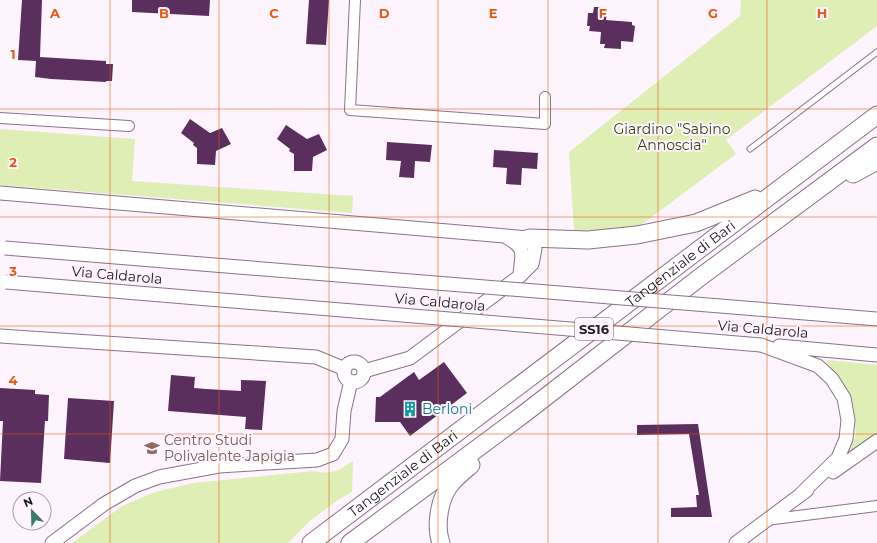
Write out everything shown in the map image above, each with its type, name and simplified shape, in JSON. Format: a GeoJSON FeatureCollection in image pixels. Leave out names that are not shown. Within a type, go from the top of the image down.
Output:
{"type":"FeatureCollection","features":[{"type":"Feature","properties":{"kind":"highway","name":"Tangenziale di Bari"},"geometry":{"type":"LineString","coordinates":[[311,543],[877,115]]}},
{"type":"Feature","properties":{"kind":"highway","name":"Tangenziale di Bari"},"geometry":{"type":"LineString","coordinates":[[350,543],[525,413],[699,278],[877,146]]}},
{"type":"Feature","properties":{"kind":"highway","name":"SS16"},"geometry":{"type":"LineString","coordinates":[[799,204],[877,161]]}},
{"type":"Feature","properties":{"kind":"highway","name":"SS16"},"geometry":{"type":"LineString","coordinates":[[529,238],[588,240],[637,235],[696,223],[777,190]]}},
{"type":"Feature","properties":{"kind":"highway"},"geometry":{"type":"LineString","coordinates":[[440,543],[438,524],[440,505],[449,485],[516,431],[525,413]]}},
{"type":"Feature","properties":{"kind":"street"},"geometry":{"type":"LineString","coordinates":[[355,0],[350,110],[545,124],[546,97]]}},
{"type":"Feature","properties":{"kind":"street"},"geometry":{"type":"LineString","coordinates":[[0,118],[129,126]]}},
{"type":"Feature","properties":{"kind":"street"},"geometry":{"type":"LineString","coordinates":[[0,193],[529,238],[535,249],[532,264],[520,276],[410,358],[364,371]]}},
{"type":"Feature","properties":{"kind":"street"},"geometry":{"type":"LineString","coordinates":[[505,236],[519,245],[522,250],[520,276]]}},
{"type":"Feature","properties":{"kind":"street","name":"Via Caldarola"},"geometry":{"type":"LineString","coordinates":[[2,248],[877,319]]}},
{"type":"Feature","properties":{"kind":"street","name":"Via Caldarola"},"geometry":{"type":"LineString","coordinates":[[3,282],[877,355]]}},
{"type":"Feature","properties":{"kind":"street"},"geometry":{"type":"LineString","coordinates":[[0,336],[316,357],[345,369]]}},
{"type":"Feature","properties":{"kind":"street"},"geometry":{"type":"LineString","coordinates":[[762,345],[818,366],[832,379],[844,398],[848,420],[846,439],[838,458],[800,495]]}},
{"type":"Feature","properties":{"kind":"street"},"geometry":{"type":"LineString","coordinates":[[355,362],[361,365],[364,371],[363,377],[357,381],[351,381],[345,375],[345,369],[349,364],[355,362]]}},
{"type":"Feature","properties":{"kind":"street"},"geometry":{"type":"LineString","coordinates":[[52,543],[104,504],[135,486],[159,477],[219,466],[317,460],[334,454],[342,439],[344,411],[351,381]]}},
{"type":"Feature","properties":{"kind":"street"},"geometry":{"type":"LineString","coordinates":[[736,543],[800,495],[877,441]]}},
{"type":"Feature","properties":{"kind":"street"},"geometry":{"type":"LineString","coordinates":[[766,520],[877,506]]}},
{"type":"Feature","properties":{"kind":"lane"},"geometry":{"type":"LineString","coordinates":[[750,148],[877,52]]}},
{"type":"Feature","properties":{"kind":"green space","name":"Giardino \"Sabino Annoscia\""},"geometry":{"type":"Polygon","coordinates":[[[741,0],[877,0],[877,26],[726,140],[736,154],[641,225],[597,231],[574,231],[569,152],[740,16],[741,0]]]}},
{"type":"Feature","properties":{"kind":"green space"},"geometry":{"type":"Polygon","coordinates":[[[0,129],[135,139],[132,181],[353,196],[352,213],[0,185],[0,129]]]}},
{"type":"Feature","properties":{"kind":"green space"},"geometry":{"type":"Polygon","coordinates":[[[828,360],[877,365],[877,433],[853,452],[850,451],[856,434],[854,414],[841,380],[827,363],[828,360]]]}},
{"type":"Feature","properties":{"kind":"green space"},"geometry":{"type":"Polygon","coordinates":[[[353,461],[352,492],[338,500],[310,521],[288,543],[72,543],[122,506],[155,492],[193,483],[313,471],[324,473],[331,472],[338,470],[353,461]]]}},
{"type":"Feature","properties":{"kind":"building"},"geometry":{"type":"Polygon","coordinates":[[[22,0],[42,0],[40,57],[106,61],[106,64],[113,64],[112,81],[106,82],[35,77],[36,61],[18,60],[22,0]]]}},
{"type":"Feature","properties":{"kind":"building"},"geometry":{"type":"Polygon","coordinates":[[[132,0],[210,0],[209,16],[132,12],[132,0]]]}},
{"type":"Feature","properties":{"kind":"building"},"geometry":{"type":"Polygon","coordinates":[[[309,0],[329,0],[326,45],[306,44],[309,0]]]}},
{"type":"Feature","properties":{"kind":"building"},"geometry":{"type":"Polygon","coordinates":[[[594,7],[602,7],[602,10],[607,11],[606,20],[632,22],[632,25],[635,26],[633,42],[621,41],[621,49],[604,48],[605,44],[600,44],[601,32],[589,31],[590,26],[587,26],[588,13],[593,13],[594,7]]]}},
{"type":"Feature","properties":{"kind":"building"},"geometry":{"type":"Polygon","coordinates":[[[190,119],[210,133],[222,128],[231,144],[216,151],[215,165],[197,164],[197,148],[193,145],[194,143],[181,133],[190,119]]]}},
{"type":"Feature","properties":{"kind":"building"},"geometry":{"type":"Polygon","coordinates":[[[286,125],[307,139],[319,134],[327,150],[313,157],[312,171],[294,171],[294,154],[277,139],[286,125]]]}},
{"type":"Feature","properties":{"kind":"building"},"geometry":{"type":"Polygon","coordinates":[[[387,142],[432,145],[430,162],[415,161],[414,178],[399,177],[401,161],[386,160],[387,142]]]}},
{"type":"Feature","properties":{"kind":"building"},"geometry":{"type":"Polygon","coordinates":[[[494,150],[538,153],[537,169],[522,168],[521,185],[506,184],[507,168],[493,167],[494,150]]]}},
{"type":"Feature","properties":{"kind":"building","name":"Berloni"},"geometry":{"type":"Polygon","coordinates":[[[444,362],[467,393],[410,436],[400,422],[375,422],[376,397],[380,397],[414,372],[419,380],[444,362]]]}},
{"type":"Feature","properties":{"kind":"building"},"geometry":{"type":"Polygon","coordinates":[[[171,375],[195,377],[194,388],[206,389],[241,391],[241,380],[266,381],[262,430],[245,429],[246,417],[168,411],[171,375]]]}},
{"type":"Feature","properties":{"kind":"building"},"geometry":{"type":"Polygon","coordinates":[[[0,388],[35,390],[35,394],[49,395],[48,421],[45,421],[41,483],[0,481],[3,421],[0,421],[0,388]]]}},
{"type":"Feature","properties":{"kind":"building"},"geometry":{"type":"Polygon","coordinates":[[[68,398],[114,401],[110,463],[64,459],[68,398]]]}},
{"type":"Feature","properties":{"kind":"building"},"geometry":{"type":"Polygon","coordinates":[[[698,424],[712,517],[671,517],[671,508],[697,507],[696,495],[699,495],[689,434],[637,435],[637,425],[698,424]]]}},
{"type":"Feature","properties":{"kind":"place","name":"Berloni"},"geometry":{"type":"Point","coordinates":[410,409]}},
{"type":"Feature","properties":{"kind":"place","name":"Centro Studi Polivalente Japigia"},"geometry":{"type":"Point","coordinates":[152,448]}}]}
